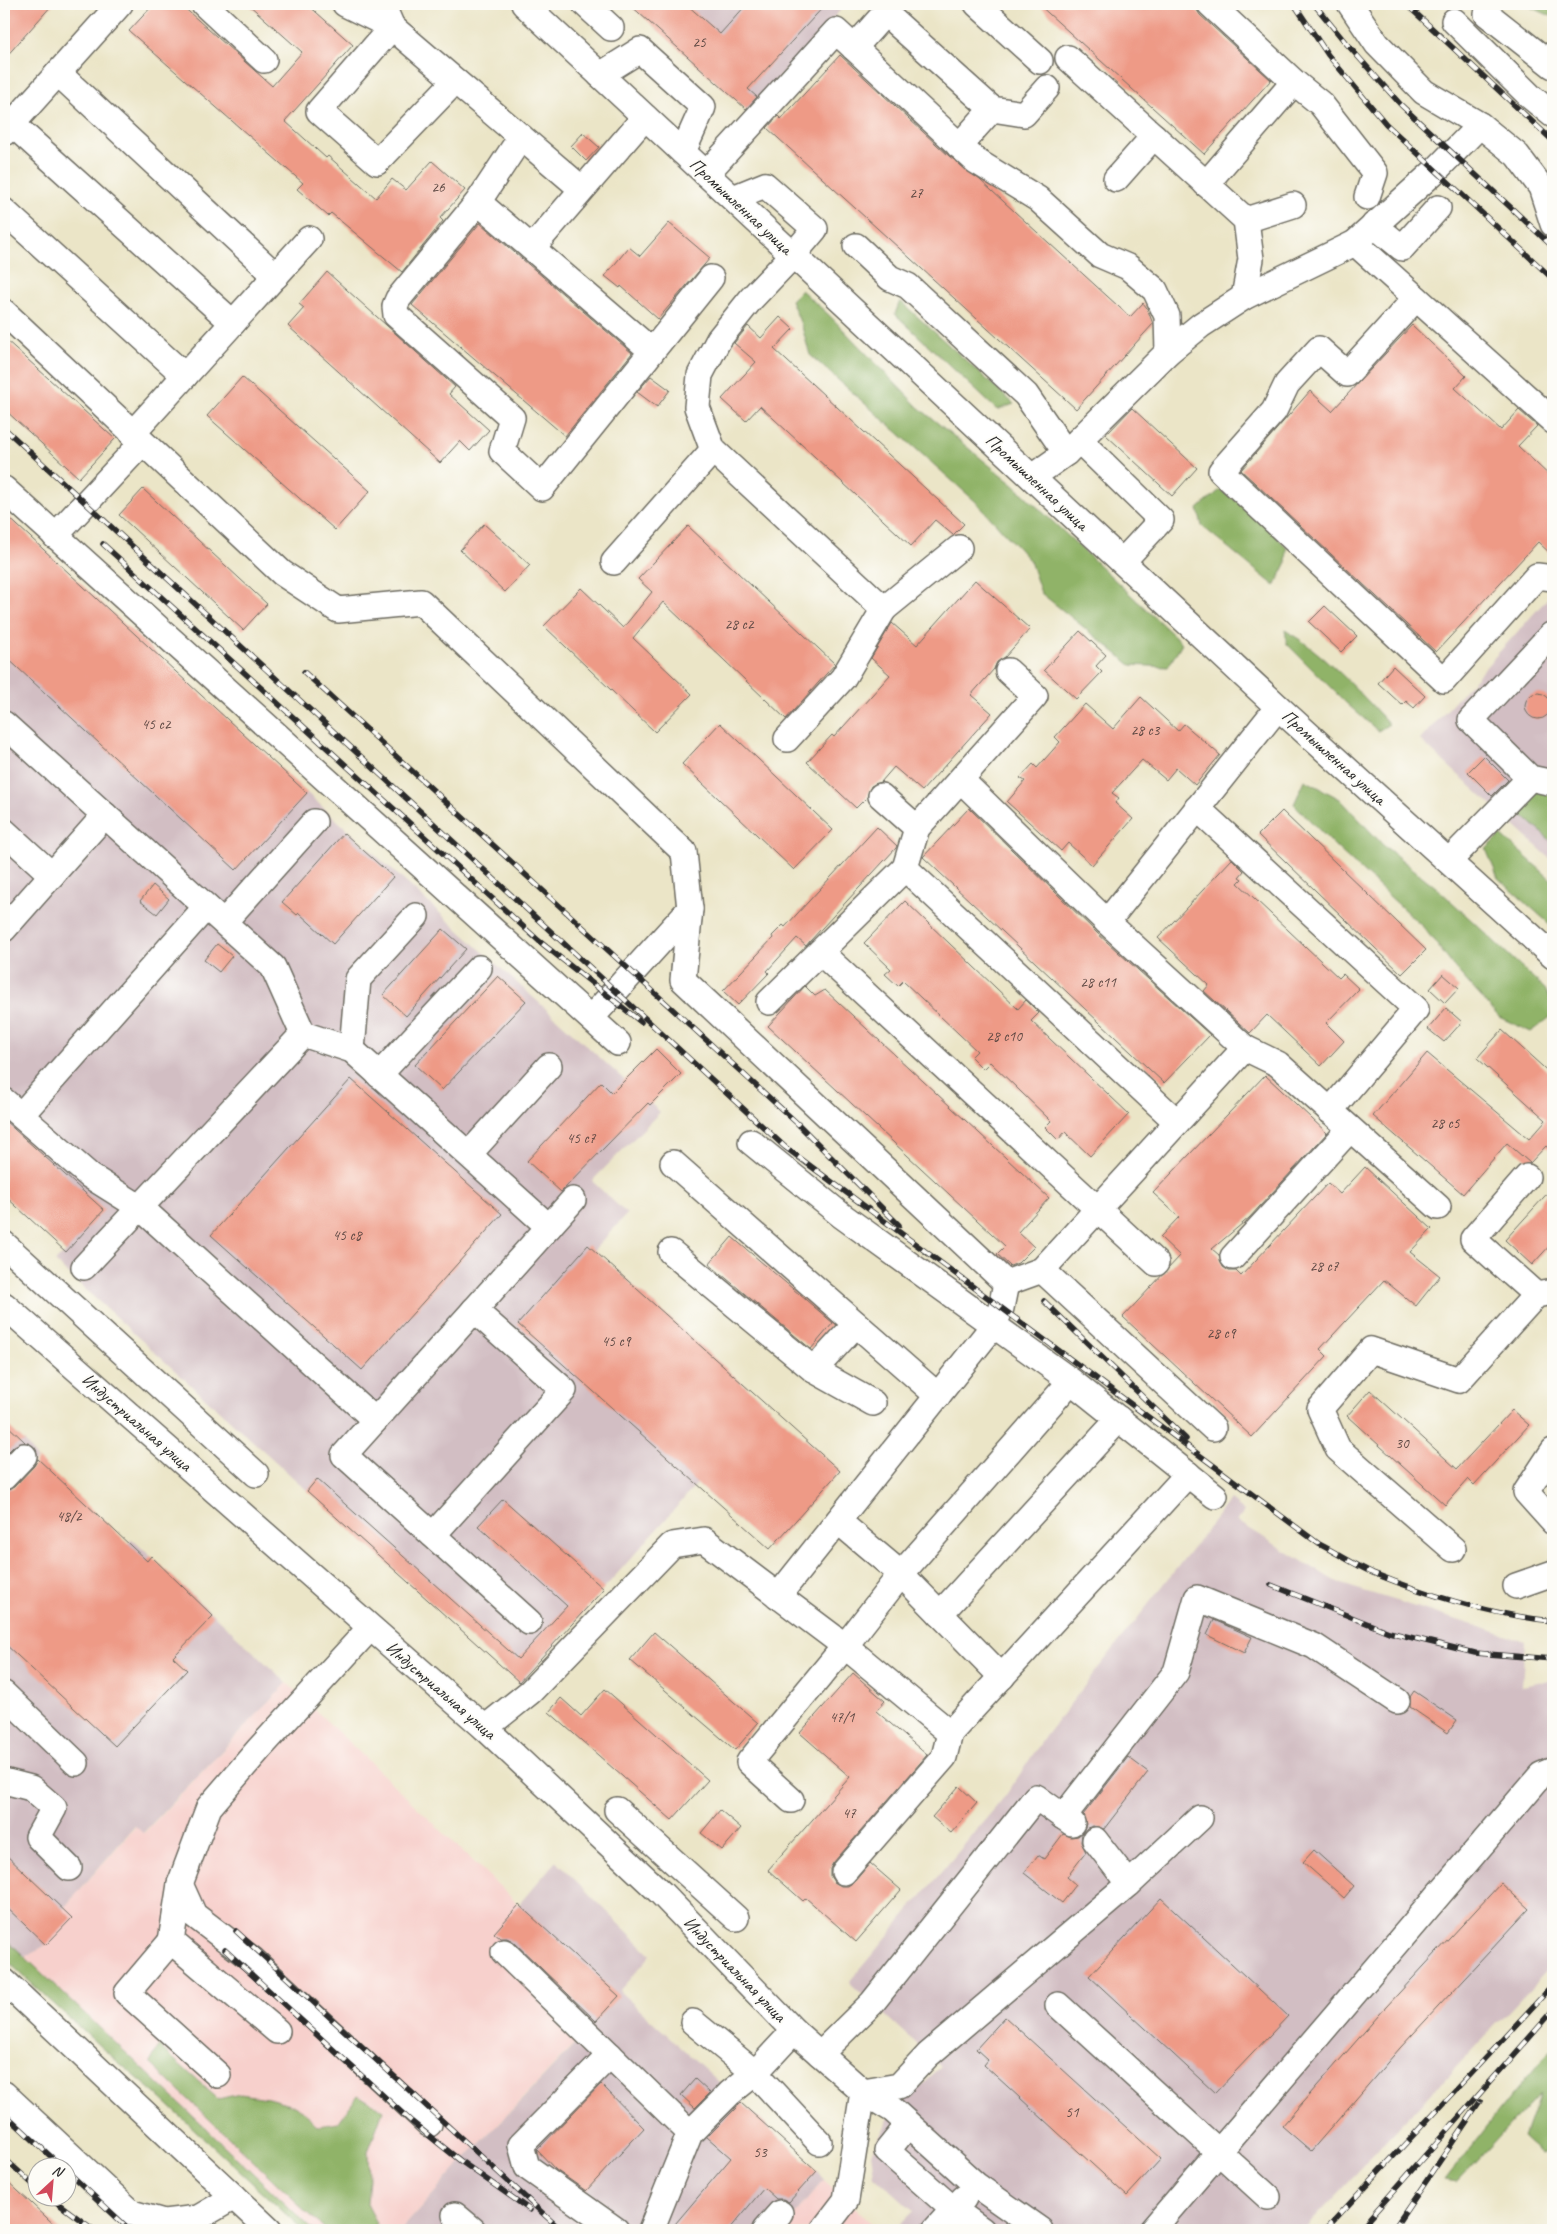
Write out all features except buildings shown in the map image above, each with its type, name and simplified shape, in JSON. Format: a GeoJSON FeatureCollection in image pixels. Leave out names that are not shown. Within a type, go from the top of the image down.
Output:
{"type":"FeatureCollection","features":[{"type":"Feature","properties":{"kind":"street"},"geometry":{"type":"LineString","coordinates":[[120,4],[8,129],[233,323]]}},
{"type":"Feature","properties":{"kind":"street"},"geometry":{"type":"LineString","coordinates":[[204,4],[264,60]]}},
{"type":"Feature","properties":{"kind":"street"},"geometry":{"type":"LineString","coordinates":[[345,4],[392,27],[582,189]]}},
{"type":"Feature","properties":{"kind":"street"},"geometry":{"type":"LineString","coordinates":[[382,4],[392,27]]}},
{"type":"Feature","properties":{"kind":"street","name":"Промышленная улица"},"geometry":{"type":"LineString","coordinates":[[524,4],[1278,707],[1553,956]]}},
{"type":"Feature","properties":{"kind":"street"},"geometry":{"type":"LineString","coordinates":[[585,4],[611,28]]}},
{"type":"Feature","properties":{"kind":"street"},"geometry":{"type":"LineString","coordinates":[[977,4],[1040,61]]}},
{"type":"Feature","properties":{"kind":"street"},"geometry":{"type":"LineString","coordinates":[[1350,4],[1377,44],[1424,92],[1480,125],[1518,155],[1541,187],[1553,224]]}},
{"type":"Feature","properties":{"kind":"street"},"geometry":{"type":"LineString","coordinates":[[1222,9],[1294,82],[1321,104],[1375,173],[1368,196]]}},
{"type":"Feature","properties":{"kind":"street"},"geometry":{"type":"LineString","coordinates":[[854,48],[885,13],[992,109],[1024,114],[1046,88]]}},
{"type":"Feature","properties":{"kind":"street"},"geometry":{"type":"LineString","coordinates":[[1487,14],[1553,66]]}},
{"type":"Feature","properties":{"kind":"street"},"geometry":{"type":"LineString","coordinates":[[1454,20],[1530,97],[1553,115]]}},
{"type":"Feature","properties":{"kind":"street"},"geometry":{"type":"LineString","coordinates":[[392,27],[319,111],[377,162],[455,81]]}},
{"type":"Feature","properties":{"kind":"street"},"geometry":{"type":"LineString","coordinates":[[706,174],[836,31],[976,161],[1038,199],[1100,255],[1128,268],[1155,290],[1168,316],[1168,352]]}},
{"type":"Feature","properties":{"kind":"street"},"geometry":{"type":"LineString","coordinates":[[600,75],[640,50],[703,107],[683,152]]}},
{"type":"Feature","properties":{"kind":"street"},"geometry":{"type":"LineString","coordinates":[[1068,58],[1246,220],[1250,260],[1244,297]]}},
{"type":"Feature","properties":{"kind":"street"},"geometry":{"type":"LineString","coordinates":[[58,73],[276,276]]}},
{"type":"Feature","properties":{"kind":"street"},"geometry":{"type":"LineString","coordinates":[[1206,184],[1294,82]]}},
{"type":"Feature","properties":{"kind":"street"},"geometry":{"type":"LineString","coordinates":[[959,146],[992,109]]}},
{"type":"Feature","properties":{"kind":"street"},"geometry":{"type":"LineString","coordinates":[[532,248],[645,117]]}},
{"type":"Feature","properties":{"kind":"street"},"geometry":{"type":"LineString","coordinates":[[1032,477],[1073,447],[1168,352],[1201,325],[1244,297],[1355,243],[1436,170],[1480,125]]}},
{"type":"Feature","properties":{"kind":"street"},"geometry":{"type":"LineString","coordinates":[[1116,179],[1154,136]]}},
{"type":"Feature","properties":{"kind":"street"},"geometry":{"type":"LineString","coordinates":[[521,137],[478,202],[394,306],[396,315],[512,418],[502,451],[542,488],[711,278]]}},
{"type":"Feature","properties":{"kind":"street"},"geometry":{"type":"LineString","coordinates":[[733,198],[765,184],[815,228],[724,332],[700,375],[697,407],[713,450],[884,609]]}},
{"type":"Feature","properties":{"kind":"street"},"geometry":{"type":"LineString","coordinates":[[478,202],[652,351]]}},
{"type":"Feature","properties":{"kind":"street"},"geometry":{"type":"LineString","coordinates":[[1246,220],[1293,205]]}},
{"type":"Feature","properties":{"kind":"street"},"geometry":{"type":"LineString","coordinates":[[1374,225],[1402,248],[1438,208]]}},
{"type":"Feature","properties":{"kind":"street"},"geometry":{"type":"LineString","coordinates":[[4,211],[184,376]]}},
{"type":"Feature","properties":{"kind":"street"},"geometry":{"type":"LineString","coordinates":[[55,536],[137,438],[184,376],[309,239]]}},
{"type":"Feature","properties":{"kind":"street"},"geometry":{"type":"LineString","coordinates":[[1355,243],[1553,421]]}},
{"type":"Feature","properties":{"kind":"street"},"geometry":{"type":"LineString","coordinates":[[856,246],[890,278],[908,286],[1026,395],[1073,447],[1162,520],[1123,562]]}},
{"type":"Feature","properties":{"kind":"street"},"geometry":{"type":"LineString","coordinates":[[1416,298],[1347,374],[1319,349],[1287,384],[1274,411],[1221,471],[1444,680],[1537,576],[1553,578]]}},
{"type":"Feature","properties":{"kind":"street"},"geometry":{"type":"LineString","coordinates":[[4,312],[282,574],[338,610],[421,602],[684,852],[690,909],[683,980],[1006,1283]]}},
{"type":"Feature","properties":{"kind":"street"},"geometry":{"type":"LineString","coordinates":[[614,562],[713,450]]}},
{"type":"Feature","properties":{"kind":"street"},"geometry":{"type":"LineString","coordinates":[[4,489],[618,1043]]}},
{"type":"Feature","properties":{"kind":"street"},"geometry":{"type":"LineString","coordinates":[[787,739],[843,678],[884,609],[958,548]]}},
{"type":"Feature","properties":{"kind":"street"},"geometry":{"type":"LineString","coordinates":[[1449,861],[1542,780],[1470,720],[1551,635],[1553,636]]}},
{"type":"Feature","properties":{"kind":"street"},"geometry":{"type":"LineString","coordinates":[[770,1002],[905,868],[917,828],[1035,696],[1008,671]]}},
{"type":"Feature","properties":{"kind":"street"},"geometry":{"type":"LineString","coordinates":[[1106,922],[1278,707]]}},
{"type":"Feature","properties":{"kind":"street"},"geometry":{"type":"LineString","coordinates":[[4,724],[273,967],[303,1034],[352,1050],[549,1226]]}},
{"type":"Feature","properties":{"kind":"street"},"geometry":{"type":"LineString","coordinates":[[961,780],[1106,922],[1245,1048],[1278,1064],[1438,1207]]}},
{"type":"Feature","properties":{"kind":"street"},"geometry":{"type":"LineString","coordinates":[[881,796],[917,828]]}},
{"type":"Feature","properties":{"kind":"street"},"geometry":{"type":"LineString","coordinates":[[1197,808],[1416,1009],[1330,1111]]}},
{"type":"Feature","properties":{"kind":"street"},"geometry":{"type":"LineString","coordinates":[[4,929],[105,815]]}},
{"type":"Feature","properties":{"kind":"street"},"geometry":{"type":"LineString","coordinates":[[314,822],[12,1108],[90,1176],[140,1208],[375,1420]]}},
{"type":"Feature","properties":{"kind":"street"},"geometry":{"type":"LineString","coordinates":[[4,831],[52,875]]}},
{"type":"Feature","properties":{"kind":"street"},"geometry":{"type":"LineString","coordinates":[[905,868],[1177,1122]]}},
{"type":"Feature","properties":{"kind":"street"},"geometry":{"type":"LineString","coordinates":[[591,1018],[690,909]]}},
{"type":"Feature","properties":{"kind":"street"},"geometry":{"type":"LineString","coordinates":[[352,1050],[358,979],[416,916]]}},
{"type":"Feature","properties":{"kind":"street"},"geometry":{"type":"LineString","coordinates":[[820,952],[1156,1263]]}},
{"type":"Feature","properties":{"kind":"street"},"geometry":{"type":"LineString","coordinates":[[379,1075],[479,968]]}},
{"type":"Feature","properties":{"kind":"street"},"geometry":{"type":"LineString","coordinates":[[84,1267],[303,1034]]}},
{"type":"Feature","properties":{"kind":"street"},"geometry":{"type":"LineString","coordinates":[[1006,1283],[1042,1270],[1245,1048]]}},
{"type":"Feature","properties":{"kind":"street"},"geometry":{"type":"LineString","coordinates":[[469,1154],[549,1066]]}},
{"type":"Feature","properties":{"kind":"street"},"geometry":{"type":"LineString","coordinates":[[1233,1257],[1350,1129]]}},
{"type":"Feature","properties":{"kind":"street"},"geometry":{"type":"LineString","coordinates":[[751,1142],[842,1215],[1071,1381],[1215,1496]]}},
{"type":"Feature","properties":{"kind":"street"},"geometry":{"type":"LineString","coordinates":[[673,1163],[938,1396]]}},
{"type":"Feature","properties":{"kind":"street"},"geometry":{"type":"LineString","coordinates":[[1453,1549],[1338,1449],[1320,1409],[1372,1350],[1459,1380],[1544,1294],[1473,1239],[1527,1177]]}},
{"type":"Feature","properties":{"kind":"street"},"geometry":{"type":"LineString","coordinates":[[529,1622],[344,1455],[574,1200]]}},
{"type":"Feature","properties":{"kind":"street"},"geometry":{"type":"LineString","coordinates":[[6,1250],[256,1474]]}},
{"type":"Feature","properties":{"kind":"street"},"geometry":{"type":"LineString","coordinates":[[671,1252],[814,1370],[873,1403]]}},
{"type":"Feature","properties":{"kind":"street"},"geometry":{"type":"LineString","coordinates":[[1042,1270],[1213,1428]]}},
{"type":"Feature","properties":{"kind":"street"},"geometry":{"type":"LineString","coordinates":[[778,1596],[994,1325],[1001,1308],[1006,1283]]}},
{"type":"Feature","properties":{"kind":"street","name":"Индустриальная улица"},"geometry":{"type":"LineString","coordinates":[[4,1305],[485,1728],[661,1893],[794,2031],[862,2092],[893,2110],[976,2185],[1040,2230]]}},
{"type":"Feature","properties":{"kind":"street"},"geometry":{"type":"LineString","coordinates":[[433,1535],[564,1390],[474,1310]]}},
{"type":"Feature","properties":{"kind":"street"},"geometry":{"type":"LineString","coordinates":[[814,1370],[856,1324]]}},
{"type":"Feature","properties":{"kind":"street"},"geometry":{"type":"LineString","coordinates":[[791,1800],[749,1762],[902,1574],[1071,1381]]}},
{"type":"Feature","properties":{"kind":"street"},"geometry":{"type":"LineString","coordinates":[[940,1614],[1119,1419]]}},
{"type":"Feature","properties":{"kind":"street"},"geometry":{"type":"LineString","coordinates":[[1553,1452],[1526,1492],[1553,1522]]}},
{"type":"Feature","properties":{"kind":"street"},"geometry":{"type":"LineString","coordinates":[[4,1477],[24,1456]]}},
{"type":"Feature","properties":{"kind":"street"},"geometry":{"type":"LineString","coordinates":[[844,1872],[944,1757],[950,1733],[1188,1474]]}},
{"type":"Feature","properties":{"kind":"street"},"geometry":{"type":"LineString","coordinates":[[838,1521],[902,1574],[1002,1677]]}},
{"type":"Feature","properties":{"kind":"street"},"geometry":{"type":"LineString","coordinates":[[485,1728],[530,1692],[672,1545],[704,1540],[845,1646],[950,1733]]}},
{"type":"Feature","properties":{"kind":"street"},"geometry":{"type":"LineString","coordinates":[[1516,1586],[1553,1573]]}},
{"type":"Feature","properties":{"kind":"street"},"geometry":{"type":"LineString","coordinates":[[820,2054],[872,2003],[1036,1797],[1068,1820],[1176,1672],[1197,1598],[1314,1646],[1397,1701]]}},
{"type":"Feature","properties":{"kind":"street"},"geometry":{"type":"LineString","coordinates":[[218,2075],[127,1993],[171,1941],[180,1884],[210,1807],[259,1749],[370,1628]]}},
{"type":"Feature","properties":{"kind":"street"},"geometry":{"type":"LineString","coordinates":[[4,1694],[76,1763]]}},
{"type":"Feature","properties":{"kind":"street"},"geometry":{"type":"LineString","coordinates":[[1152,2230],[1541,1775],[1553,1770]]}},
{"type":"Feature","properties":{"kind":"street"},"geometry":{"type":"LineString","coordinates":[[4,1781],[32,1788],[54,1808],[38,1837],[69,1868]]}},
{"type":"Feature","properties":{"kind":"street"},"geometry":{"type":"LineString","coordinates":[[617,1810],[736,1918]]}},
{"type":"Feature","properties":{"kind":"street"},"geometry":{"type":"LineString","coordinates":[[823,2230],[846,2200],[862,2092],[898,2086],[928,2056],[1129,1884],[1200,1818]]}},
{"type":"Feature","properties":{"kind":"street"},"geometry":{"type":"LineString","coordinates":[[1096,1840],[1129,1884]]}},
{"type":"Feature","properties":{"kind":"street"},"geometry":{"type":"LineString","coordinates":[[180,1884],[194,1915],[253,1960],[429,2124]]}},
{"type":"Feature","properties":{"kind":"street"},"geometry":{"type":"LineString","coordinates":[[171,1941],[277,2031]]}},
{"type":"Feature","properties":{"kind":"street"},"geometry":{"type":"LineString","coordinates":[[504,1952],[690,2133]]}},
{"type":"Feature","properties":{"kind":"street"},"geometry":{"type":"LineString","coordinates":[[4,1981],[269,2230]]}},
{"type":"Feature","properties":{"kind":"street"},"geometry":{"type":"LineString","coordinates":[[1058,2005],[1268,2197]]}},
{"type":"Feature","properties":{"kind":"street"},"geometry":{"type":"LineString","coordinates":[[693,2022],[755,2073],[819,2142]]}},
{"type":"Feature","properties":{"kind":"street"},"geometry":{"type":"LineString","coordinates":[[651,2230],[690,2133],[730,2093],[755,2073],[794,2031]]}},
{"type":"Feature","properties":{"kind":"street"},"geometry":{"type":"LineString","coordinates":[[610,2055],[521,2145],[527,2168],[616,2230]]}},
{"type":"Feature","properties":{"kind":"street"},"geometry":{"type":"LineString","coordinates":[[4,2094],[132,2213],[164,2222],[198,2218],[234,2197]]}},
{"type":"Feature","properties":{"kind":"street"},"geometry":{"type":"LineString","coordinates":[[908,2125],[887,2152],[954,2210],[982,2230]]}},
{"type":"Feature","properties":{"kind":"street"},"geometry":{"type":"LineString","coordinates":[[935,2230],[976,2185]]}},
{"type":"Feature","properties":{"kind":"shaded area"},"geometry":{"type":"Polygon","coordinates":[[[629,4],[846,4],[748,111],[629,4]]]}},
{"type":"Feature","properties":{"kind":"shaded area"},"geometry":{"type":"Polygon","coordinates":[[[4,513],[307,793],[660,1112],[592,1181],[627,1214],[594,1250],[840,1471],[770,1549],[697,1484],[520,1683],[55,1262],[66,1252],[4,1195],[4,513]]]}},
{"type":"Feature","properties":{"kind":"shaded area"},"geometry":{"type":"Polygon","coordinates":[[[1547,599],[1553,601],[1553,861],[1420,740],[1547,599]]]}},
{"type":"Feature","properties":{"kind":"shaded area"},"geometry":{"type":"Polygon","coordinates":[[[4,1422],[25,1442],[37,1459],[10,1488],[100,1573],[132,1539],[287,1683],[143,1833],[135,1826],[63,1909],[72,1918],[46,1945],[25,1957],[4,1937],[4,1422]]]}},
{"type":"Feature","properties":{"kind":"shaded area"},"geometry":{"type":"Polygon","coordinates":[[[1230,1500],[1244,1511],[1237,1521],[1338,1583],[1525,1641],[1522,1686],[1553,1680],[1553,1964],[1303,2230],[894,2230],[913,2211],[874,2176],[871,2153],[893,2110],[941,2067],[849,1982],[1006,1795],[1046,1735],[1230,1500]]]}},
{"type":"Feature","properties":{"kind":"shaded area"},"geometry":{"type":"Polygon","coordinates":[[[287,1683],[519,1905],[494,1933],[503,1941],[579,2039],[462,2162],[401,2230],[313,2230],[25,1957],[46,1945],[63,1909],[136,1826],[144,1833],[287,1683]]]}},
{"type":"Feature","properties":{"kind":"shaded area"},"geometry":{"type":"Polygon","coordinates":[[[556,1861],[651,1955],[619,1991],[817,2171],[824,2180],[781,2230],[401,2230],[462,2162],[579,2040],[503,1941],[494,1933],[556,1861]]]}},
{"type":"Feature","properties":{"kind":"shaded area"},"geometry":{"type":"Polygon","coordinates":[[[824,2180],[879,2230],[781,2230],[824,2180]]]}},
{"type":"Feature","properties":{"kind":"green space"},"geometry":{"type":"Polygon","coordinates":[[[1524,4],[1553,4],[1553,17],[1524,4]]]}},
{"type":"Feature","properties":{"kind":"green space"},"geometry":{"type":"Polygon","coordinates":[[[801,290],[829,315],[918,407],[1016,487],[1182,643],[1168,667],[1131,665],[1041,593],[1030,561],[975,501],[810,355],[802,327],[791,300],[801,290]]]}},
{"type":"Feature","properties":{"kind":"green space"},"geometry":{"type":"Polygon","coordinates":[[[900,301],[1014,404],[997,410],[895,314],[900,301]]]}},
{"type":"Feature","properties":{"kind":"green space"},"geometry":{"type":"Polygon","coordinates":[[[1220,490],[1245,506],[1287,547],[1286,564],[1275,586],[1202,526],[1198,509],[1220,490]]]}},
{"type":"Feature","properties":{"kind":"green space"},"geometry":{"type":"Polygon","coordinates":[[[1285,630],[1327,661],[1389,724],[1378,731],[1346,703],[1287,644],[1285,630]]]}},
{"type":"Feature","properties":{"kind":"green space"},"geometry":{"type":"Polygon","coordinates":[[[1305,780],[1340,799],[1383,845],[1437,888],[1545,989],[1553,1006],[1553,1015],[1531,1032],[1499,1017],[1454,967],[1424,928],[1335,846],[1294,804],[1305,780]]]}},
{"type":"Feature","properties":{"kind":"green space"},"geometry":{"type":"Polygon","coordinates":[[[1539,789],[1553,793],[1553,839],[1551,841],[1519,812],[1539,789]]]}},
{"type":"Feature","properties":{"kind":"green space"},"geometry":{"type":"Polygon","coordinates":[[[1501,835],[1553,881],[1553,927],[1498,878],[1486,849],[1501,835]]]}},
{"type":"Feature","properties":{"kind":"green space"},"geometry":{"type":"Polygon","coordinates":[[[4,1937],[313,2230],[303,2230],[154,2092],[105,2051],[4,1958],[4,1937]]]}},
{"type":"Feature","properties":{"kind":"green space"},"geometry":{"type":"Polygon","coordinates":[[[159,2046],[218,2099],[240,2094],[268,2098],[297,2106],[318,2126],[338,2123],[358,2095],[383,2110],[368,2152],[369,2179],[367,2204],[377,2223],[373,2230],[326,2230],[150,2063],[159,2046]]]}},
{"type":"Feature","properties":{"kind":"green space"},"geometry":{"type":"Polygon","coordinates":[[[1553,2047],[1553,2148],[1541,2153],[1524,2138],[1540,2093],[1457,2182],[1445,2180],[1508,2100],[1553,2047]]]}},
{"type":"Feature","properties":{"kind":"railway"},"geometry":{"type":"LineString","coordinates":[[1294,4],[1328,55],[1386,124],[1553,279]]}},
{"type":"Feature","properties":{"kind":"railway"},"geometry":{"type":"LineString","coordinates":[[1314,4],[1401,105],[1553,247]]}},
{"type":"Feature","properties":{"kind":"railway"},"geometry":{"type":"LineString","coordinates":[[1406,4],[1553,141]]}},
{"type":"Feature","properties":{"kind":"railway"},"geometry":{"type":"LineString","coordinates":[[4,428],[785,1147],[1319,1544],[1373,1573],[1439,1597],[1507,1614],[1553,1621]]}},
{"type":"Feature","properties":{"kind":"railway"},"geometry":{"type":"LineString","coordinates":[[103,544],[539,941],[641,1022]]}},
{"type":"Feature","properties":{"kind":"railway"},"geometry":{"type":"LineString","coordinates":[[304,672],[798,1124],[899,1225]]}},
{"type":"Feature","properties":{"kind":"railway"},"geometry":{"type":"LineString","coordinates":[[1044,1301],[1186,1439]]}},
{"type":"Feature","properties":{"kind":"railway"},"geometry":{"type":"LineString","coordinates":[[1271,1585],[1389,1632],[1475,1653],[1553,1659]]}},
{"type":"Feature","properties":{"kind":"railway"},"geometry":{"type":"LineString","coordinates":[[236,1931],[561,2230]]}},
{"type":"Feature","properties":{"kind":"railway"},"geometry":{"type":"LineString","coordinates":[[225,1950],[412,2122],[462,2162],[530,2210]]}},
{"type":"Feature","properties":{"kind":"railway"},"geometry":{"type":"LineString","coordinates":[[1325,2230],[1553,1985]]}},
{"type":"Feature","properties":{"kind":"railway"},"geometry":{"type":"LineString","coordinates":[[1359,2230],[1553,2011]]}},
{"type":"Feature","properties":{"kind":"railway"},"geometry":{"type":"LineString","coordinates":[[1393,2230],[1480,2102]]}},
{"type":"Feature","properties":{"kind":"railway"},"geometry":{"type":"LineString","coordinates":[[4,2113],[50,2156]]}},
{"type":"Feature","properties":{"kind":"railway"},"geometry":{"type":"LineString","coordinates":[[4,2158],[28,2180]]}},
{"type":"Feature","properties":{"kind":"railway"},"geometry":{"type":"LineString","coordinates":[[78,2181],[130,2230]]}},
{"type":"Feature","properties":{"kind":"railway"},"geometry":{"type":"LineString","coordinates":[[62,2206],[94,2230]]}}]}
